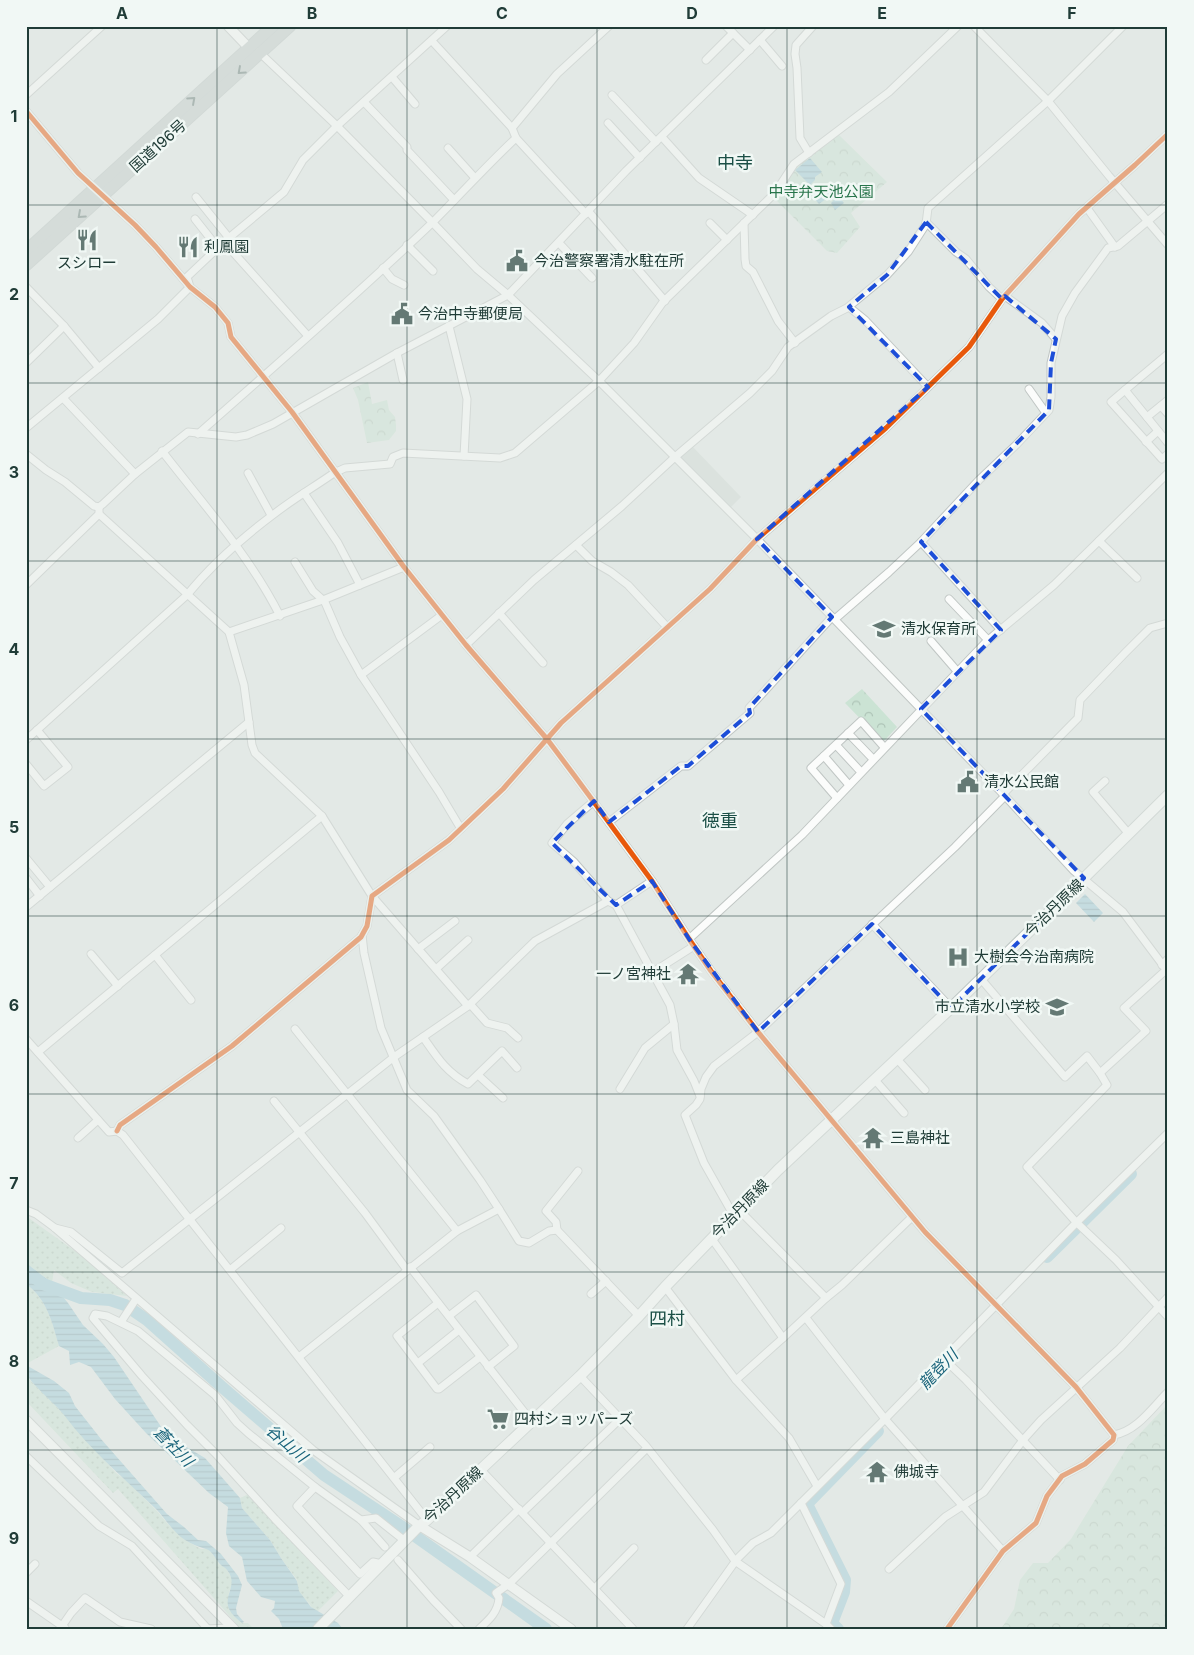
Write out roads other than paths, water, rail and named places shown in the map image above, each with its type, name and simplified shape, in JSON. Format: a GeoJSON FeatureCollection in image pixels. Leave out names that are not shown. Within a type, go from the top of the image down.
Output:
{"type":"FeatureCollection","features":[{"type":"Feature","properties":{"kind":"highway","name":"国道196号"},"geometry":{"type":"LineString","coordinates":[[26,265],[273,26]]}},
{"type":"Feature","properties":{"kind":"highway","name":"国道196号"},"geometry":{"type":"LineString","coordinates":[[26,251],[99,193],[290,26]]}},
{"type":"Feature","properties":{"kind":"main road","name":"今治丹原線"},"geometry":{"type":"LineString","coordinates":[[318,1629],[422,1524],[580,1376],[778,1170],[951,1008],[1168,795]]}},
{"type":"Feature","properties":{"kind":"street"},"geometry":{"type":"LineString","coordinates":[[27,94],[102,26]]}},
{"type":"Feature","properties":{"kind":"street"},"geometry":{"type":"LineString","coordinates":[[228,26],[249,48],[261,52],[337,126],[477,269],[508,295],[599,381],[757,539],[921,708],[1073,870],[1123,912],[1165,969]]}},
{"type":"Feature","properties":{"kind":"street"},"geometry":{"type":"LineString","coordinates":[[190,288],[187,277],[284,192],[303,160],[337,126],[447,26]]}},
{"type":"Feature","properties":{"kind":"street"},"geometry":{"type":"LineString","coordinates":[[512,128],[557,74],[609,26]]}},
{"type":"Feature","properties":{"kind":"street"},"geometry":{"type":"LineString","coordinates":[[726,26],[750,50]]}},
{"type":"Feature","properties":{"kind":"street"},"geometry":{"type":"LineString","coordinates":[[26,585],[103,504],[162,451],[188,432],[236,437],[247,435],[273,424],[398,353],[508,295],[640,158],[774,26]]}},
{"type":"Feature","properties":{"kind":"street"},"geometry":{"type":"LineString","coordinates":[[808,153],[800,138],[798,68],[795,54],[796,44],[813,26]]}},
{"type":"Feature","properties":{"kind":"street"},"geometry":{"type":"LineString","coordinates":[[26,740],[187,595],[206,573],[235,545],[271,516],[334,473],[345,468],[390,464],[392,457],[403,453],[500,458],[515,453],[599,381],[634,342],[665,300],[753,215],[774,192],[794,164],[889,92],[958,26]]}},
{"type":"Feature","properties":{"kind":"street"},"geometry":{"type":"LineString","coordinates":[[974,26],[1048,101],[1168,245]]}},
{"type":"Feature","properties":{"kind":"street"},"geometry":{"type":"LineString","coordinates":[[466,645],[534,580],[622,506],[675,457],[750,393],[772,371],[788,348],[831,316],[849,307],[887,275],[908,252],[926,222],[928,208],[1048,101],[1123,26]]}},
{"type":"Feature","properties":{"kind":"street"},"geometry":{"type":"LineString","coordinates":[[706,60],[733,33]]}},
{"type":"Feature","properties":{"kind":"street"},"geometry":{"type":"LineString","coordinates":[[760,40],[782,66]]}},
{"type":"Feature","properties":{"kind":"street"},"geometry":{"type":"LineString","coordinates":[[432,41],[512,128],[516,138],[665,300]]}},
{"type":"Feature","properties":{"kind":"street"},"geometry":{"type":"LineString","coordinates":[[392,77],[415,104]]}},
{"type":"Feature","properties":{"kind":"street"},"geometry":{"type":"LineString","coordinates":[[612,95],[699,178],[753,215]]}},
{"type":"Feature","properties":{"kind":"street"},"geometry":{"type":"LineString","coordinates":[[364,102],[454,200]]}},
{"type":"Feature","properties":{"kind":"street"},"geometry":{"type":"LineString","coordinates":[[26,111],[78,173],[146,236],[190,288],[215,307],[228,323],[230,337],[292,412],[334,473],[404,567],[466,645],[547,740],[594,801],[652,881],[689,939],[758,1032],[912,1217],[1076,1386],[1114,1435]]}},
{"type":"Feature","properties":{"kind":"street"},"geometry":{"type":"LineString","coordinates":[[608,123],[640,158]]}},
{"type":"Feature","properties":{"kind":"street"},"geometry":{"type":"LineString","coordinates":[[117,1131],[120,1125],[232,1046],[362,935],[367,926],[372,896],[449,840],[503,790],[561,722],[710,589],[757,539],[886,428],[969,347],[1003,298],[1079,214],[1168,134]]}},
{"type":"Feature","properties":{"kind":"street"},"geometry":{"type":"LineString","coordinates":[[198,434],[408,245],[516,138]]}},
{"type":"Feature","properties":{"kind":"street"},"geometry":{"type":"LineString","coordinates":[[448,148],[475,178]]}},
{"type":"Feature","properties":{"kind":"street"},"geometry":{"type":"LineString","coordinates":[[196,197],[227,240],[308,336]]}},
{"type":"Feature","properties":{"kind":"street"},"geometry":{"type":"LineString","coordinates":[[609,822],[681,766],[688,766],[750,714],[749,708],[834,618],[889,572],[1049,410],[1051,397],[1050,363],[1062,316],[1075,293],[1108,248],[1118,246],[1168,204]]}},
{"type":"Feature","properties":{"kind":"street"},"geometry":{"type":"LineString","coordinates":[[1087,208],[1115,247]]}},
{"type":"Feature","properties":{"kind":"street"},"geometry":{"type":"LineString","coordinates":[[195,219],[218,248]]}},
{"type":"Feature","properties":{"kind":"street"},"geometry":{"type":"LineString","coordinates":[[926,222],[956,252],[966,259],[1003,298],[1042,323],[1056,339]]}},
{"type":"Feature","properties":{"kind":"street"},"geometry":{"type":"LineString","coordinates":[[744,223],[744,259],[746,266],[753,272],[778,321],[795,343]]}},
{"type":"Feature","properties":{"kind":"street"},"geometry":{"type":"LineString","coordinates":[[710,224],[727,240]]}},
{"type":"Feature","properties":{"kind":"street"},"geometry":{"type":"LineString","coordinates":[[558,243],[592,278]]}},
{"type":"Feature","properties":{"kind":"street"},"geometry":{"type":"LineString","coordinates":[[408,245],[433,270]]}},
{"type":"Feature","properties":{"kind":"street"},"geometry":{"type":"LineString","coordinates":[[382,268],[392,279],[404,285]]}},
{"type":"Feature","properties":{"kind":"street"},"geometry":{"type":"LineString","coordinates":[[26,287],[64,326],[99,368]]}},
{"type":"Feature","properties":{"kind":"street"},"geometry":{"type":"LineString","coordinates":[[26,428],[158,319],[190,288]]}},
{"type":"Feature","properties":{"kind":"street"},"geometry":{"type":"LineString","coordinates":[[849,307],[865,320],[928,387]]}},
{"type":"Feature","properties":{"kind":"street"},"geometry":{"type":"LineString","coordinates":[[26,363],[64,326]]}},
{"type":"Feature","properties":{"kind":"street"},"geometry":{"type":"LineString","coordinates":[[449,326],[467,399],[464,456]]}},
{"type":"Feature","properties":{"kind":"street"},"geometry":{"type":"LineString","coordinates":[[398,353],[403,380]]}},
{"type":"Feature","properties":{"kind":"street"},"geometry":{"type":"LineString","coordinates":[[1167,356],[1111,402],[1162,459],[1168,454]]}},
{"type":"Feature","properties":{"kind":"street"},"geometry":{"type":"LineString","coordinates":[[1029,389],[1046,413]]}},
{"type":"Feature","properties":{"kind":"street"},"geometry":{"type":"LineString","coordinates":[[1125,390],[1168,443]]}},
{"type":"Feature","properties":{"kind":"street"},"geometry":{"type":"LineString","coordinates":[[63,398],[135,474]]}},
{"type":"Feature","properties":{"kind":"street"},"geometry":{"type":"LineString","coordinates":[[1147,417],[1168,400]]}},
{"type":"Feature","properties":{"kind":"street"},"geometry":{"type":"LineString","coordinates":[[1161,406],[1168,414]]}},
{"type":"Feature","properties":{"kind":"street"},"geometry":{"type":"LineString","coordinates":[[1146,442],[1158,431]]}},
{"type":"Feature","properties":{"kind":"street"},"geometry":{"type":"LineString","coordinates":[[162,451],[235,545],[269,594],[280,616]]}},
{"type":"Feature","properties":{"kind":"street"},"geometry":{"type":"LineString","coordinates":[[26,454],[65,482],[99,510],[187,595],[229,632],[244,686],[255,753],[322,816],[372,896],[469,1005],[487,1023],[507,1028],[518,1038]]}},
{"type":"Feature","properties":{"kind":"street"},"geometry":{"type":"LineString","coordinates":[[248,473],[271,516]]}},
{"type":"Feature","properties":{"kind":"street"},"geometry":{"type":"LineString","coordinates":[[689,939],[802,835],[921,708],[988,640],[1054,585],[1168,473]]}},
{"type":"Feature","properties":{"kind":"street"},"geometry":{"type":"LineString","coordinates":[[304,494],[338,543],[360,585]]}},
{"type":"Feature","properties":{"kind":"street"},"geometry":{"type":"LineString","coordinates":[[1099,541],[1137,578]]}},
{"type":"Feature","properties":{"kind":"street"},"geometry":{"type":"LineString","coordinates":[[920,542],[1001,630]]}},
{"type":"Feature","properties":{"kind":"street"},"geometry":{"type":"LineString","coordinates":[[576,545],[592,561],[628,584],[667,627]]}},
{"type":"Feature","properties":{"kind":"street"},"geometry":{"type":"LineString","coordinates":[[295,562],[313,592],[323,600],[340,637],[361,675],[439,792],[461,829]]}},
{"type":"Feature","properties":{"kind":"street"},"geometry":{"type":"LineString","coordinates":[[229,632],[280,616],[404,567]]}},
{"type":"Feature","properties":{"kind":"street"},"geometry":{"type":"LineString","coordinates":[[949,600],[988,640]]}},
{"type":"Feature","properties":{"kind":"street"},"geometry":{"type":"LineString","coordinates":[[500,613],[543,664]]}},
{"type":"Feature","properties":{"kind":"street"},"geometry":{"type":"LineString","coordinates":[[361,675],[442,615]]}},
{"type":"Feature","properties":{"kind":"street"},"geometry":{"type":"LineString","coordinates":[[826,1298],[737,1213],[704,1163],[685,1115],[696,1106],[706,1077],[714,1066],[758,1032],[955,848],[1078,718],[1080,700],[1124,653],[1150,628],[1168,623]]}},
{"type":"Feature","properties":{"kind":"street"},"geometry":{"type":"LineString","coordinates":[[931,641],[957,671]]}},
{"type":"Feature","properties":{"kind":"street"},"geometry":{"type":"LineString","coordinates":[[837,798],[811,768],[861,721],[884,747]]}},
{"type":"Feature","properties":{"kind":"street"},"geometry":{"type":"LineString","coordinates":[[26,907],[249,722]]}},
{"type":"Feature","properties":{"kind":"street"},"geometry":{"type":"LineString","coordinates":[[26,764],[44,786],[68,766],[37,730]]}},
{"type":"Feature","properties":{"kind":"street"},"geometry":{"type":"LineString","coordinates":[[848,733],[873,759]]}},
{"type":"Feature","properties":{"kind":"street"},"geometry":{"type":"LineString","coordinates":[[836,745],[860,772]]}},
{"type":"Feature","properties":{"kind":"street"},"geometry":{"type":"LineString","coordinates":[[824,756],[849,785]]}},
{"type":"Feature","properties":{"kind":"street"},"geometry":{"type":"LineString","coordinates":[[1105,782],[1093,792],[1129,834]]}},
{"type":"Feature","properties":{"kind":"street"},"geometry":{"type":"LineString","coordinates":[[594,801],[567,824],[552,843],[580,869],[608,901],[616,905],[670,1005],[677,1050],[694,1081],[700,1097]]}},
{"type":"Feature","properties":{"kind":"street"},"geometry":{"type":"LineString","coordinates":[[38,1052],[322,816]]}},
{"type":"Feature","properties":{"kind":"street"},"geometry":{"type":"LineString","coordinates":[[26,858],[50,887]]}},
{"type":"Feature","properties":{"kind":"street"},"geometry":{"type":"LineString","coordinates":[[26,878],[40,896]]}},
{"type":"Feature","properties":{"kind":"street"},"geometry":{"type":"LineString","coordinates":[[616,905],[652,881]]}},
{"type":"Feature","properties":{"kind":"street"},"geometry":{"type":"LineString","coordinates":[[54,1228],[71,1232],[122,1273],[346,1094],[394,1057],[469,1005],[535,940],[608,901]]}},
{"type":"Feature","properties":{"kind":"street"},"geometry":{"type":"LineString","coordinates":[[418,949],[455,921]]}},
{"type":"Feature","properties":{"kind":"street"},"geometry":{"type":"LineString","coordinates":[[872,924],[951,1008]]}},
{"type":"Feature","properties":{"kind":"street"},"geometry":{"type":"LineString","coordinates":[[362,935],[364,953],[382,1028],[406,1090],[434,1116],[480,1180],[519,1241],[529,1243],[549,1231],[557,1230]]}},
{"type":"Feature","properties":{"kind":"street"},"geometry":{"type":"LineString","coordinates":[[436,969],[468,940]]}},
{"type":"Feature","properties":{"kind":"street"},"geometry":{"type":"LineString","coordinates":[[653,972],[694,946]]}},
{"type":"Feature","properties":{"kind":"street"},"geometry":{"type":"LineString","coordinates":[[91,954],[118,986]]}},
{"type":"Feature","properties":{"kind":"street"},"geometry":{"type":"LineString","coordinates":[[155,955],[191,1000]]}},
{"type":"Feature","properties":{"kind":"street"},"geometry":{"type":"LineString","coordinates":[[1100,1073],[1146,1031],[1124,1008],[1165,969],[1168,959]]}},
{"type":"Feature","properties":{"kind":"street"},"geometry":{"type":"LineString","coordinates":[[981,978],[1065,1077],[1087,1056],[1107,1085],[1027,1167],[1076,1222],[1116,1260],[1168,1317]]}},
{"type":"Feature","properties":{"kind":"street"},"geometry":{"type":"LineString","coordinates":[[620,1089],[645,1048],[674,1024]]}},
{"type":"Feature","properties":{"kind":"street"},"geometry":{"type":"LineString","coordinates":[[295,1029],[457,1231]]}},
{"type":"Feature","properties":{"kind":"street"},"geometry":{"type":"LineString","coordinates":[[423,1037],[445,1067],[456,1077],[468,1084],[502,1051],[517,1068]]}},
{"type":"Feature","properties":{"kind":"street"},"geometry":{"type":"LineString","coordinates":[[26,1040],[109,1132],[117,1131],[123,1134],[395,1477],[422,1524]]}},
{"type":"Feature","properties":{"kind":"street"},"geometry":{"type":"LineString","coordinates":[[897,1059],[925,1090]]}},
{"type":"Feature","properties":{"kind":"street"},"geometry":{"type":"LineString","coordinates":[[478,1075],[503,1098]]}},
{"type":"Feature","properties":{"kind":"street"},"geometry":{"type":"LineString","coordinates":[[875,1080],[904,1113]]}},
{"type":"Feature","properties":{"kind":"street"},"geometry":{"type":"LineString","coordinates":[[274,1101],[449,1316],[532,1422]]}},
{"type":"Feature","properties":{"kind":"street"},"geometry":{"type":"LineString","coordinates":[[78,1138],[98,1120]]}},
{"type":"Feature","properties":{"kind":"street"},"geometry":{"type":"LineString","coordinates":[[687,1629],[735,1561],[753,1543],[771,1533],[997,1306],[1076,1222],[1168,1133]]}},
{"type":"Feature","properties":{"kind":"street"},"geometry":{"type":"LineString","coordinates":[[578,1171],[546,1211],[556,1222],[557,1230],[639,1316]]}},
{"type":"Feature","properties":{"kind":"street"},"geometry":{"type":"LineString","coordinates":[[299,1357],[457,1231],[499,1209]]}},
{"type":"Feature","properties":{"kind":"street"},"geometry":{"type":"LineString","coordinates":[[26,1210],[36,1214],[54,1228],[313,1450],[470,1557],[506,1586],[571,1629]]}},
{"type":"Feature","properties":{"kind":"street"},"geometry":{"type":"LineString","coordinates":[[736,1380],[842,1285],[912,1217]]}},
{"type":"Feature","properties":{"kind":"street"},"geometry":{"type":"LineString","coordinates":[[230,1270],[281,1228]]}},
{"type":"Feature","properties":{"kind":"street"},"geometry":{"type":"LineString","coordinates":[[712,1239],[783,1338]]}},
{"type":"Feature","properties":{"kind":"street"},"geometry":{"type":"LineString","coordinates":[[591,1294],[606,1281]]}},
{"type":"Feature","properties":{"kind":"street"},"geometry":{"type":"LineString","coordinates":[[665,1287],[736,1380],[789,1438],[817,1486]]}},
{"type":"Feature","properties":{"kind":"street"},"geometry":{"type":"LineString","coordinates":[[449,1316],[476,1295],[514,1346],[488,1367]]}},
{"type":"Feature","properties":{"kind":"street"},"geometry":{"type":"LineString","coordinates":[[889,1569],[945,1517],[984,1492],[1023,1440],[1076,1386],[1120,1348],[1168,1297]]}},
{"type":"Feature","properties":{"kind":"street"},"geometry":{"type":"LineString","coordinates":[[121,1322],[136,1299]]}},
{"type":"Feature","properties":{"kind":"street"},"geometry":{"type":"LineString","coordinates":[[438,1303],[397,1336],[439,1390],[480,1356]]}},
{"type":"Feature","properties":{"kind":"street"},"geometry":{"type":"LineString","coordinates":[[350,1597],[142,1376],[93,1318],[95,1314],[107,1316],[138,1331],[215,1395],[237,1423],[316,1487],[361,1520],[385,1547]]}},
{"type":"Feature","properties":{"kind":"street"},"geometry":{"type":"LineString","coordinates":[[806,1318],[885,1419],[1003,1551]]}},
{"type":"Feature","properties":{"kind":"street"},"geometry":{"type":"LineString","coordinates":[[418,1363],[459,1330]]}},
{"type":"Feature","properties":{"kind":"street"},"geometry":{"type":"LineString","coordinates":[[944,1359],[1060,1480]]}},
{"type":"Feature","properties":{"kind":"street"},"geometry":{"type":"LineString","coordinates":[[580,1376],[647,1448],[713,1530],[735,1561],[829,1626],[841,1584],[801,1503]]}},
{"type":"Feature","properties":{"kind":"street"},"geometry":{"type":"LineString","coordinates":[[1114,1435],[1122,1434],[1136,1425],[1168,1392]]}},
{"type":"Feature","properties":{"kind":"street"},"geometry":{"type":"LineString","coordinates":[[470,1557],[620,1419]]}},
{"type":"Feature","properties":{"kind":"street"},"geometry":{"type":"LineString","coordinates":[[26,1420],[233,1628]]}},
{"type":"Feature","properties":{"kind":"street"},"geometry":{"type":"LineString","coordinates":[[948,1629],[1003,1551],[1036,1523],[1047,1496],[1062,1476],[1084,1464],[1113,1440],[1114,1435]]}},
{"type":"Feature","properties":{"kind":"street"},"geometry":{"type":"LineString","coordinates":[[395,1477],[430,1448]]}},
{"type":"Feature","properties":{"kind":"street"},"geometry":{"type":"LineString","coordinates":[[479,1629],[493,1616],[499,1598],[496,1593],[506,1586],[647,1448]]}},
{"type":"Feature","properties":{"kind":"street"},"geometry":{"type":"LineString","coordinates":[[26,1456],[99,1526],[132,1546],[206,1628],[233,1628]]}},
{"type":"Feature","properties":{"kind":"street"},"geometry":{"type":"LineString","coordinates":[[481,1470],[633,1629]]}},
{"type":"Feature","properties":{"kind":"street"},"geometry":{"type":"LineString","coordinates":[[316,1487],[297,1506],[360,1574],[374,1562],[382,1564]]}},
{"type":"Feature","properties":{"kind":"street"},"geometry":{"type":"LineString","coordinates":[[361,1520],[376,1518],[406,1540]]}},
{"type":"Feature","properties":{"kind":"street"},"geometry":{"type":"LineString","coordinates":[[595,1588],[634,1548]]}},
{"type":"Feature","properties":{"kind":"street"},"geometry":{"type":"LineString","coordinates":[[398,1560],[461,1629]]}},
{"type":"Feature","properties":{"kind":"street"},"geometry":{"type":"LineString","coordinates":[[26,1573],[35,1564]]}},
{"type":"Feature","properties":{"kind":"street"},"geometry":{"type":"LineString","coordinates":[[26,1601],[64,1628],[71,1613],[85,1598],[118,1625],[151,1629]]}},
{"type":"Feature","properties":{"kind":"water"},"geometry":{"type":"Polygon","coordinates":[[[810,158],[822,172],[815,177],[815,180],[810,185],[795,170],[810,158]]]}},
{"type":"Feature","properties":{"kind":"water"},"geometry":{"type":"Polygon","coordinates":[[[815,183],[818,186],[814,189],[816,193],[821,191],[820,188],[825,189],[828,186],[844,203],[835,210],[831,203],[834,200],[830,196],[819,204],[810,194],[815,183]]]}},
{"type":"Feature","properties":{"kind":"water"},"geometry":{"type":"Polygon","coordinates":[[[1085,894],[1103,913],[1094,922],[1076,903],[1085,894]]]}},
{"type":"Feature","properties":{"kind":"water","name":"蒼社川"},"geometry":{"type":"Polygon","coordinates":[[[26,1263],[52,1283],[83,1325],[114,1357],[164,1431],[205,1458],[240,1498],[242,1508],[270,1540],[297,1581],[299,1591],[311,1607],[338,1623],[343,1629],[283,1629],[279,1619],[271,1611],[274,1608],[275,1601],[261,1597],[247,1581],[242,1557],[229,1546],[226,1533],[228,1507],[209,1493],[146,1433],[115,1399],[91,1367],[79,1362],[70,1365],[69,1351],[59,1346],[44,1304],[26,1284],[26,1263]]]}},
{"type":"Feature","properties":{"kind":"water"},"geometry":{"type":"Polygon","coordinates":[[[26,1365],[54,1381],[69,1393],[75,1406],[101,1439],[167,1514],[198,1540],[206,1541],[221,1554],[238,1576],[242,1585],[236,1608],[237,1614],[244,1622],[242,1623],[238,1620],[229,1609],[228,1599],[232,1580],[226,1569],[208,1550],[190,1543],[177,1534],[157,1510],[97,1453],[32,1381],[26,1372],[26,1365]]]}},
{"type":"Feature","properties":{"kind":"waterway","name":"龍登川"},"geometry":{"type":"LineString","coordinates":[[1047,1257],[1131,1174]]}},
{"type":"Feature","properties":{"kind":"waterway","name":"谷山川"},"geometry":{"type":"LineString","coordinates":[[26,1271],[43,1284],[81,1298],[110,1300],[125,1305],[147,1320],[324,1475],[401,1526],[546,1629]]}},
{"type":"Feature","properties":{"kind":"waterway","name":"龍登川"},"geometry":{"type":"LineString","coordinates":[[838,1629],[832,1623],[844,1592],[845,1580],[807,1504],[878,1431]]}},
{"type":"Feature","properties":{"kind":"place","name":"スシロー"},"geometry":{"type":"Point","coordinates":[87,240]}},
{"type":"Feature","properties":{"kind":"place","name":"利鳳園"},"geometry":{"type":"Point","coordinates":[188,247]}},
{"type":"Feature","properties":{"kind":"place","name":"今治警察署清水駐在所"},"geometry":{"type":"Point","coordinates":[517,261]}},
{"type":"Feature","properties":{"kind":"place","name":"今治中寺郵便局"},"geometry":{"type":"Point","coordinates":[402,314]}},
{"type":"Feature","properties":{"kind":"place","name":"清水保育所"},"geometry":{"type":"Point","coordinates":[884,629]}},
{"type":"Feature","properties":{"kind":"place","name":"清水公民館"},"geometry":{"type":"Point","coordinates":[968,782]}},
{"type":"Feature","properties":{"kind":"place","name":"大樹会今治南病院"},"geometry":{"type":"Point","coordinates":[958,957]}},
{"type":"Feature","properties":{"kind":"place","name":"一ノ宮神社"},"geometry":{"type":"Point","coordinates":[688,974]}},
{"type":"Feature","properties":{"kind":"place","name":"市立清水小学校"},"geometry":{"type":"Point","coordinates":[1057,1007]}},
{"type":"Feature","properties":{"kind":"place","name":"三島神社"},"geometry":{"type":"Point","coordinates":[873,1138]}},
{"type":"Feature","properties":{"kind":"place","name":"四村ショッパーズ"},"geometry":{"type":"Point","coordinates":[498,1419]}},
{"type":"Feature","properties":{"kind":"place","name":"佛城寺"},"geometry":{"type":"Point","coordinates":[877,1472]}},
{"type":"Feature","properties":{"kind":"district","name":"中寺"},"geometry":{"type":"Point","coordinates":[735,163]}},
{"type":"Feature","properties":{"kind":"district","name":"徳重"},"geometry":{"type":"Point","coordinates":[720,821]}},
{"type":"Feature","properties":{"kind":"district","name":"四村"},"geometry":{"type":"Point","coordinates":[667,1319]}},
{"type":"Feature","properties":{"kind":"park label","name":"中寺弁天池公園"},"geometry":{"type":"Point","coordinates":[821,192]}}]}
